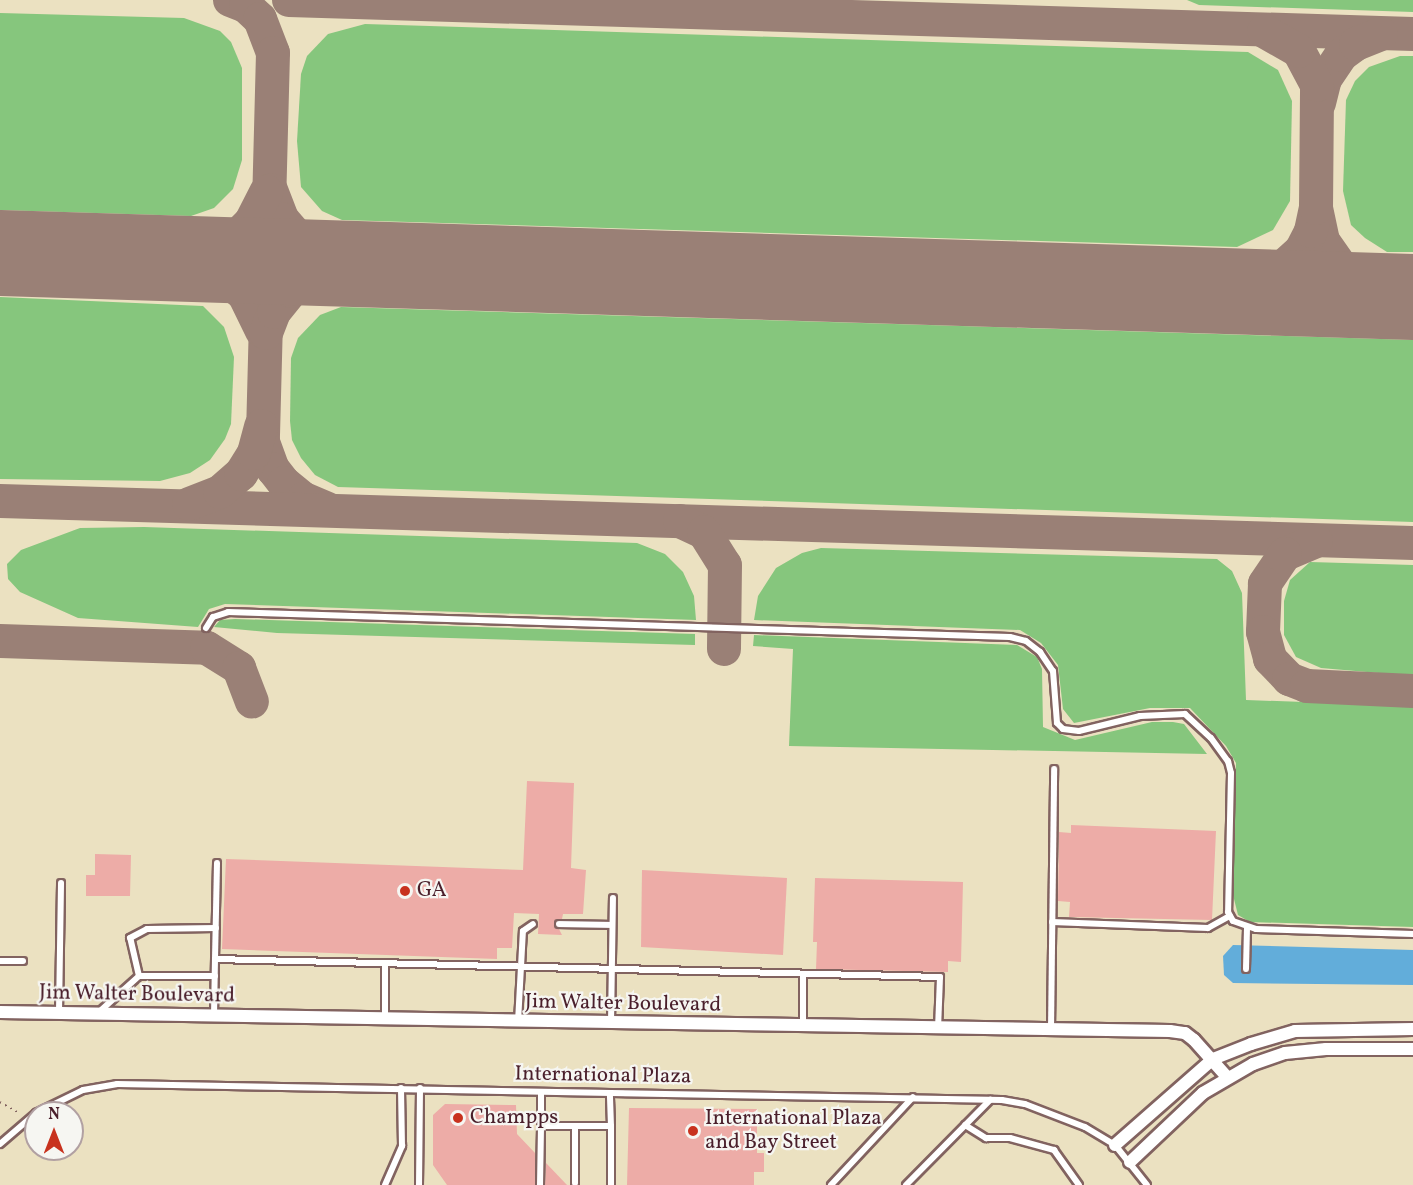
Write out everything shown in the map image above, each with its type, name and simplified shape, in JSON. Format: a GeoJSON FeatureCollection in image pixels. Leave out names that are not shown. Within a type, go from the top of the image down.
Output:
{"type":"FeatureCollection","features":[{"type":"Feature","properties":{"kind":"street","name":"Jim Walter Boulevard"},"geometry":{"type":"LineString","coordinates":[[0,1012],[1185,1033],[1213,1059],[1227,1077]]}},
{"type":"Feature","properties":{"kind":"street"},"geometry":{"type":"LineString","coordinates":[[1115,1145],[1213,1059],[1295,1032],[1413,1029]]}},
{"type":"Feature","properties":{"kind":"street"},"geometry":{"type":"LineString","coordinates":[[1130,1162],[1174,1117],[1227,1077],[1285,1053],[1413,1049]]}},
{"type":"Feature","properties":{"kind":"lane"},"geometry":{"type":"LineString","coordinates":[[206,628],[213,617],[228,612],[1010,637],[1026,641],[1041,652],[1053,671],[1057,723],[1063,729],[1079,731],[1140,716],[1185,714],[1228,760],[1230,916]]}},
{"type":"Feature","properties":{"kind":"lane"},"geometry":{"type":"LineString","coordinates":[[1051,1030],[1054,769]]}},
{"type":"Feature","properties":{"kind":"lane"},"geometry":{"type":"LineString","coordinates":[[214,1016],[217,863]]}},
{"type":"Feature","properties":{"kind":"lane"},"geometry":{"type":"LineString","coordinates":[[59,1012],[61,883]]}},
{"type":"Feature","properties":{"kind":"lane"},"geometry":{"type":"LineString","coordinates":[[611,1023],[613,898]]}},
{"type":"Feature","properties":{"kind":"lane"},"geometry":{"type":"LineString","coordinates":[[1052,922],[1208,928],[1230,916]]}},
{"type":"Feature","properties":{"kind":"lane"},"geometry":{"type":"LineString","coordinates":[[1230,916],[1247,928],[1413,934]]}},
{"type":"Feature","properties":{"kind":"lane"},"geometry":{"type":"LineString","coordinates":[[518,1022],[523,931],[533,924]]}},
{"type":"Feature","properties":{"kind":"lane"},"geometry":{"type":"LineString","coordinates":[[559,924],[612,925]]}},
{"type":"Feature","properties":{"kind":"lane"},"geometry":{"type":"LineString","coordinates":[[139,976],[130,938],[138,931],[216,928]]}},
{"type":"Feature","properties":{"kind":"lane"},"geometry":{"type":"LineString","coordinates":[[1246,969],[1247,928]]}},
{"type":"Feature","properties":{"kind":"lane"},"geometry":{"type":"LineString","coordinates":[[215,959],[940,977],[938,1029]]}},
{"type":"Feature","properties":{"kind":"lane"},"geometry":{"type":"LineString","coordinates":[[0,961],[24,961]]}},
{"type":"Feature","properties":{"kind":"lane"},"geometry":{"type":"LineString","coordinates":[[385,964],[385,1019]]}},
{"type":"Feature","properties":{"kind":"lane"},"geometry":{"type":"LineString","coordinates":[[803,974],[803,1027]]}},
{"type":"Feature","properties":{"kind":"lane"},"geometry":{"type":"LineString","coordinates":[[98,1013],[139,976],[215,976]]}},
{"type":"Feature","properties":{"kind":"lane","name":"International Plaza"},"geometry":{"type":"LineString","coordinates":[[61,1101],[83,1090],[117,1084],[990,1100],[1025,1104],[1055,1114],[1115,1145],[1147,1185]]}},
{"type":"Feature","properties":{"kind":"lane"},"geometry":{"type":"LineString","coordinates":[[385,1185],[402,1146],[401,1088]]}},
{"type":"Feature","properties":{"kind":"lane"},"geometry":{"type":"LineString","coordinates":[[420,1088],[420,1185]]}},
{"type":"Feature","properties":{"kind":"lane"},"geometry":{"type":"LineString","coordinates":[[540,1185],[541,1092]]}},
{"type":"Feature","properties":{"kind":"lane"},"geometry":{"type":"LineString","coordinates":[[610,1093],[611,1185]]}},
{"type":"Feature","properties":{"kind":"lane"},"geometry":{"type":"LineString","coordinates":[[831,1185],[913,1097]]}},
{"type":"Feature","properties":{"kind":"lane"},"geometry":{"type":"LineString","coordinates":[[906,1185],[990,1100]]}},
{"type":"Feature","properties":{"kind":"lane","name":"International Plaza"},"geometry":{"type":"LineString","coordinates":[[0,1144],[24,1123]]}},
{"type":"Feature","properties":{"kind":"lane"},"geometry":{"type":"LineString","coordinates":[[965,1125],[986,1137],[1010,1138],[1054,1150],[1079,1185]]}},
{"type":"Feature","properties":{"kind":"lane"},"geometry":{"type":"LineString","coordinates":[[541,1126],[610,1126]]}},
{"type":"Feature","properties":{"kind":"lane"},"geometry":{"type":"LineString","coordinates":[[575,1126],[575,1184]]}},
{"type":"Feature","properties":{"kind":"path"},"geometry":{"type":"LineString","coordinates":[[0,1102],[17,1112]]}},
{"type":"Feature","properties":{"kind":"green space"},"geometry":{"type":"Polygon","coordinates":[[[1187,0],[1413,0],[1413,12],[1199,5],[1187,0]]]}},
{"type":"Feature","properties":{"kind":"green space"},"geometry":{"type":"Polygon","coordinates":[[[0,13],[184,18],[220,31],[231,42],[242,68],[242,160],[233,189],[214,208],[191,216],[0,210],[0,13]]]}},
{"type":"Feature","properties":{"kind":"green space"},"geometry":{"type":"Polygon","coordinates":[[[365,24],[1248,52],[1278,70],[1292,101],[1290,201],[1273,230],[1237,247],[342,220],[322,211],[301,187],[297,141],[301,74],[307,56],[328,34],[365,24]]]}},
{"type":"Feature","properties":{"kind":"green space"},"geometry":{"type":"Polygon","coordinates":[[[1400,56],[1413,56],[1413,252],[1387,252],[1365,238],[1351,225],[1343,191],[1346,100],[1355,81],[1369,67],[1400,56]]]}},
{"type":"Feature","properties":{"kind":"green space"},"geometry":{"type":"Polygon","coordinates":[[[0,297],[203,306],[224,327],[234,357],[231,424],[225,439],[210,460],[190,473],[160,481],[0,479],[0,297]]]}},
{"type":"Feature","properties":{"kind":"green space"},"geometry":{"type":"Polygon","coordinates":[[[341,307],[1413,340],[1413,522],[338,487],[315,475],[301,458],[292,440],[291,358],[298,338],[320,315],[341,307]]]}},
{"type":"Feature","properties":{"kind":"green space"},"geometry":{"type":"Polygon","coordinates":[[[144,527],[637,543],[665,554],[683,572],[694,596],[696,620],[225,604],[209,609],[198,627],[78,618],[20,592],[8,579],[7,564],[21,550],[80,528],[144,527]]]}},
{"type":"Feature","properties":{"kind":"green space"},"geometry":{"type":"Polygon","coordinates":[[[821,548],[1217,559],[1232,571],[1242,593],[1246,700],[1413,706],[1413,927],[1250,922],[1238,915],[1233,895],[1236,763],[1226,746],[1190,708],[1150,708],[1074,723],[1063,709],[1058,665],[1041,643],[1020,630],[754,620],[758,596],[776,568],[802,553],[821,548]]]}},
{"type":"Feature","properties":{"kind":"green space"},"geometry":{"type":"Polygon","coordinates":[[[1310,562],[1413,565],[1413,676],[1321,668],[1296,657],[1284,635],[1284,601],[1290,580],[1310,562]]]}},
{"type":"Feature","properties":{"kind":"green space"},"geometry":{"type":"Polygon","coordinates":[[[220,620],[695,634],[695,645],[277,633],[214,627],[220,620]]]}},
{"type":"Feature","properties":{"kind":"green space"},"geometry":{"type":"Polygon","coordinates":[[[754,635],[1017,645],[1037,657],[1042,669],[1043,727],[1075,740],[1152,722],[1173,722],[1184,724],[1207,754],[789,746],[793,649],[753,646],[754,635]]]}},
{"type":"Feature","properties":{"kind":"water"},"geometry":{"type":"Polygon","coordinates":[[[1233,945],[1413,950],[1413,985],[1233,983],[1224,975],[1223,956],[1233,945]]]}},
{"type":"Feature","properties":{"kind":"building","name":"GA"},"geometry":{"type":"Polygon","coordinates":[[[527,781],[574,783],[571,868],[586,870],[583,914],[563,914],[562,919],[555,921],[562,935],[538,934],[539,914],[514,913],[512,948],[497,948],[497,959],[222,949],[226,859],[523,870],[527,781]]]}},
{"type":"Feature","properties":{"kind":"building"},"geometry":{"type":"Polygon","coordinates":[[[1071,825],[1216,831],[1212,920],[1069,917],[1070,902],[1058,901],[1059,832],[1071,833],[1071,825]]]}},
{"type":"Feature","properties":{"kind":"building"},"geometry":{"type":"Polygon","coordinates":[[[95,854],[131,855],[130,896],[86,896],[86,875],[95,875],[95,854]]]}},
{"type":"Feature","properties":{"kind":"building"},"geometry":{"type":"Polygon","coordinates":[[[642,870],[787,878],[783,955],[641,947],[642,870]]]}},
{"type":"Feature","properties":{"kind":"building"},"geometry":{"type":"Polygon","coordinates":[[[815,878],[963,882],[961,962],[948,961],[948,972],[816,969],[817,942],[813,942],[815,878]]]}},
{"type":"Feature","properties":{"kind":"building"},"geometry":{"type":"Polygon","coordinates":[[[445,1104],[516,1105],[517,1134],[535,1153],[535,1185],[447,1185],[433,1165],[433,1115],[445,1104]]]}},
{"type":"Feature","properties":{"kind":"building","name":"International Plaza and Bay Street"},"geometry":{"type":"Polygon","coordinates":[[[629,1108],[757,1109],[757,1153],[764,1153],[764,1172],[754,1172],[754,1185],[627,1185],[629,1108]]]}},
{"type":"Feature","properties":{"kind":"building"},"geometry":{"type":"Polygon","coordinates":[[[546,1163],[567,1185],[545,1185],[546,1163]]]}},
{"type":"Feature","properties":{"kind":"taxiway"},"geometry":{"type":"LineString","coordinates":[[230,0],[246,6],[260,19],[273,53],[263,442],[273,469],[284,483],[304,499],[327,509]]}},
{"type":"Feature","properties":{"kind":"taxiway"},"geometry":{"type":"LineString","coordinates":[[289,0],[1413,34]]}},
{"type":"Feature","properties":{"kind":"taxiway"},"geometry":{"type":"LineString","coordinates":[[1110,284],[1245,286],[1274,275],[1301,251],[1311,231],[1316,208],[1317,85],[1299,51],[1264,31]]}},
{"type":"Feature","properties":{"kind":"taxiway"},"geometry":{"type":"LineString","coordinates":[[1319,103],[1325,79],[1341,55],[1356,44],[1381,34]]}},
{"type":"Feature","properties":{"kind":"taxiway"},"geometry":{"type":"LineString","coordinates":[[271,190],[282,219],[300,240],[327,256],[359,261]]}},
{"type":"Feature","properties":{"kind":"taxiway"},"geometry":{"type":"LineString","coordinates":[[175,256],[200,254],[233,240],[251,222],[266,192]]}},
{"type":"Feature","properties":{"kind":"taxiway"},"geometry":{"type":"LineString","coordinates":[[1316,208],[1323,241],[1342,268],[1379,290],[1413,294]]}},
{"type":"Feature","properties":{"kind":"taxiway"},"geometry":{"type":"LineString","coordinates":[[63,258],[182,262],[212,269],[244,294],[262,331]]}},
{"type":"Feature","properties":{"kind":"taxiway"},"geometry":{"type":"LineString","coordinates":[[266,333],[274,312],[291,291],[330,270],[470,271]]}},
{"type":"Feature","properties":{"kind":"taxiway"},"geometry":{"type":"LineString","coordinates":[[189,504],[220,492],[241,474],[254,453],[261,426]]}},
{"type":"Feature","properties":{"kind":"taxiway"},"geometry":{"type":"LineString","coordinates":[[0,501],[1413,543]]}},
{"type":"Feature","properties":{"kind":"taxiway"},"geometry":{"type":"LineString","coordinates":[[680,521],[704,532],[725,565],[724,649]]}},
{"type":"Feature","properties":{"kind":"taxiway"},"geometry":{"type":"LineString","coordinates":[[1316,541],[1285,554],[1265,584],[1263,632],[1270,659],[1289,679],[1307,686],[1413,691]]}},
{"type":"Feature","properties":{"kind":"taxiway"},"geometry":{"type":"LineString","coordinates":[[0,641],[207,648],[239,668],[252,702]]}},
{"type":"Feature","properties":{"kind":"runway"},"geometry":{"type":"LineString","coordinates":[[0,253],[1413,297]]}},
{"type":"Feature","properties":{"kind":"place","name":"GA"},"geometry":{"type":"Point","coordinates":[405,891]}},
{"type":"Feature","properties":{"kind":"place","name":"Champps"},"geometry":{"type":"Point","coordinates":[458,1118]}},
{"type":"Feature","properties":{"kind":"place","name":"International Plaza and Bay Street"},"geometry":{"type":"Point","coordinates":[693,1131]}}]}
